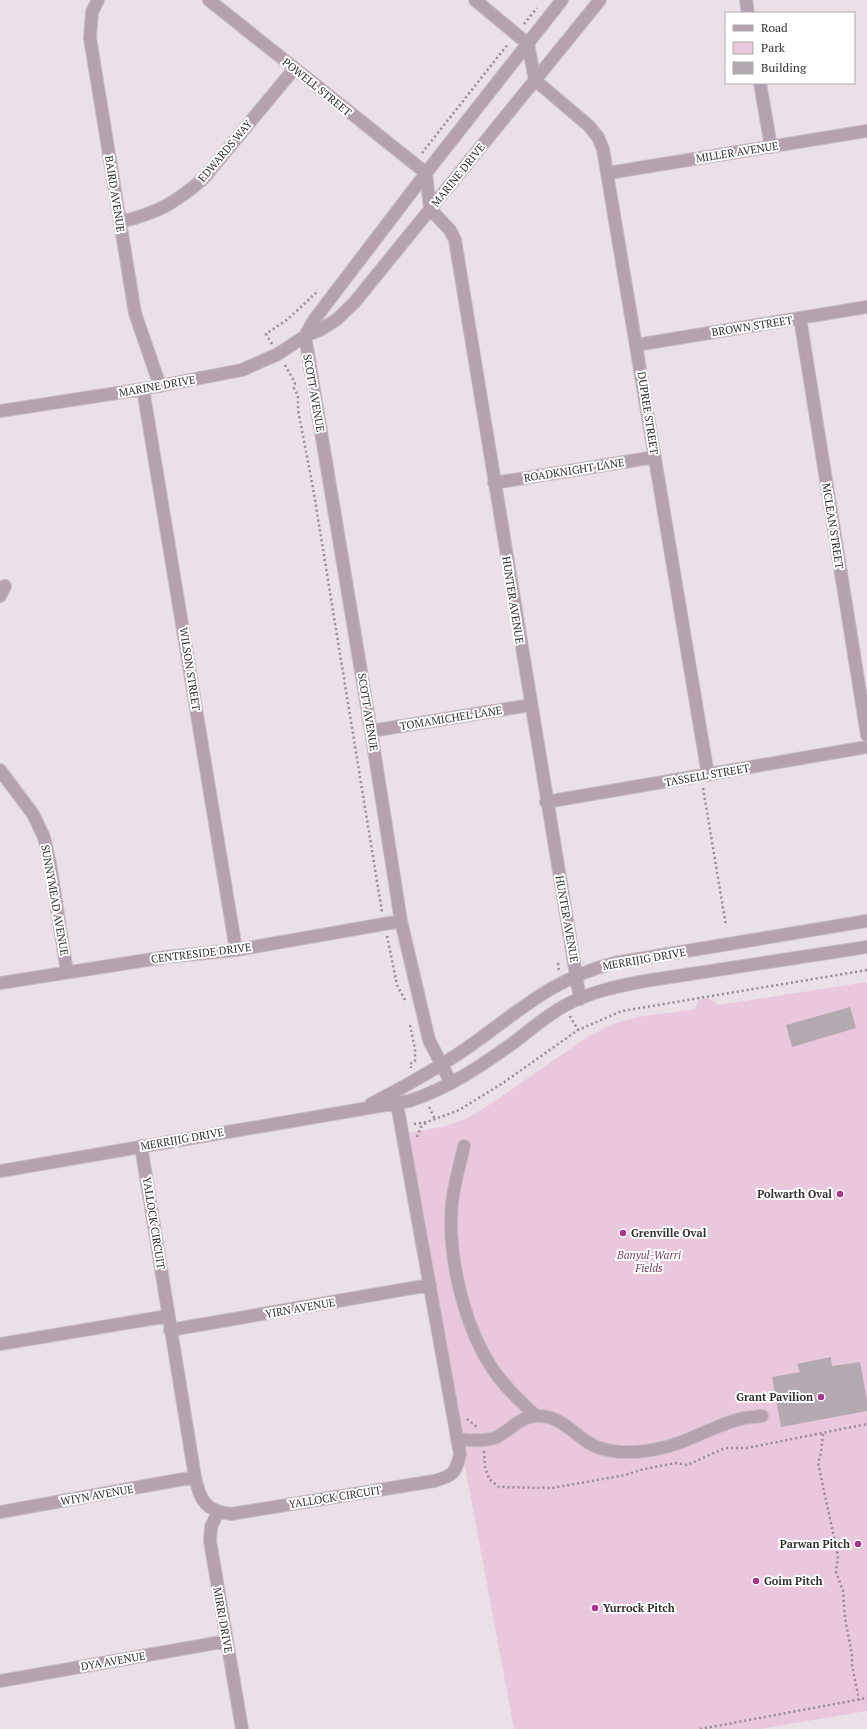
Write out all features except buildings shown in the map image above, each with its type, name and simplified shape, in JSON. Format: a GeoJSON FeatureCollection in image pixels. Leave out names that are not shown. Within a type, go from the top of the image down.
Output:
{"type":"FeatureCollection","features":[{"type":"Feature","properties":{"kind":"street","name":"BAIRD AVENUE"},"geometry":{"type":"LineString","coordinates":[[98,0],[92,12],[90,38],[135,313],[160,386]]}},
{"type":"Feature","properties":{"kind":"street","name":"POWELL STREET"},"geometry":{"type":"LineString","coordinates":[[209,0],[426,174]]}},
{"type":"Feature","properties":{"kind":"street"},"geometry":{"type":"LineString","coordinates":[[474,0],[528,44],[535,80]]}},
{"type":"Feature","properties":{"kind":"street","name":"MARINE DRIVE"},"geometry":{"type":"LineString","coordinates":[[305,336],[314,320],[562,0]]}},
{"type":"Feature","properties":{"kind":"street","name":"MARINE DRIVE"},"geometry":{"type":"LineString","coordinates":[[0,411],[143,389],[242,370],[278,354],[305,336],[320,330],[336,320],[354,303],[600,0]]}},
{"type":"Feature","properties":{"kind":"street"},"geometry":{"type":"LineString","coordinates":[[746,0],[748,12]]}},
{"type":"Feature","properties":{"kind":"street","name":"EDWARDS WAY"},"geometry":{"type":"LineString","coordinates":[[120,222],[157,211],[184,195],[203,179],[294,68]]}},
{"type":"Feature","properties":{"kind":"street","name":"DUPREE STREET"},"geometry":{"type":"LineString","coordinates":[[535,80],[590,126],[598,137],[603,149],[655,457],[704,775]]}},
{"type":"Feature","properties":{"kind":"street"},"geometry":{"type":"LineString","coordinates":[[760,84],[771,147]]}},
{"type":"Feature","properties":{"kind":"street","name":"MILLER AVENUE"},"geometry":{"type":"LineString","coordinates":[[608,173],[867,131]]}},
{"type":"Feature","properties":{"kind":"street"},"geometry":{"type":"LineString","coordinates":[[426,174],[430,209]]}},
{"type":"Feature","properties":{"kind":"street","name":"HUNTER AVENUE"},"geometry":{"type":"LineString","coordinates":[[430,209],[450,230],[455,240],[546,802],[580,998]]}},
{"type":"Feature","properties":{"kind":"street","name":"BROWN STREET"},"geometry":{"type":"LineString","coordinates":[[636,345],[867,307]]}},
{"type":"Feature","properties":{"kind":"street","name":"MCLEAN STREET"},"geometry":{"type":"LineString","coordinates":[[800,318],[867,734]]}},
{"type":"Feature","properties":{"kind":"street","name":"SCOTT AVENUE"},"geometry":{"type":"LineString","coordinates":[[305,336],[401,921],[429,1040],[440,1066],[451,1083]]}},
{"type":"Feature","properties":{"kind":"street","name":"WILSON STREET"},"geometry":{"type":"LineString","coordinates":[[143,389],[236,950]]}},
{"type":"Feature","properties":{"kind":"street","name":"ROADKNIGHT LANE"},"geometry":{"type":"LineString","coordinates":[[494,483],[655,457]]}},
{"type":"Feature","properties":{"kind":"street","name":"TOMAMICHEL LANE"},"geometry":{"type":"LineString","coordinates":[[371,731],[531,705]]}},
{"type":"Feature","properties":{"kind":"street","name":"TASSELL STREET"},"geometry":{"type":"LineString","coordinates":[[546,802],[867,747]]}},
{"type":"Feature","properties":{"kind":"street","name":"SUNNYMEAD AVENUE"},"geometry":{"type":"LineString","coordinates":[[0,770],[33,814],[44,837],[50,864],[67,972]]}},
{"type":"Feature","properties":{"kind":"street","name":"CENTRESIDE DRIVE"},"geometry":{"type":"LineString","coordinates":[[0,983],[166,957],[236,950],[401,921]]}},
{"type":"Feature","properties":{"kind":"street","name":"MERRIJIG DRIVE"},"geometry":{"type":"LineString","coordinates":[[363,1108],[440,1066],[467,1048],[527,1003],[576,975],[614,963],[867,922]]}},
{"type":"Feature","properties":{"kind":"street","name":"MERRIJIG DRIVE"},"geometry":{"type":"LineString","coordinates":[[0,1171],[363,1108],[397,1104],[421,1097],[451,1083],[483,1064],[565,1006],[580,998],[609,988],[867,947]]}},
{"type":"Feature","properties":{"kind":"street","name":"YALLOCK CIRCUIT"},"geometry":{"type":"LineString","coordinates":[[141,1146],[194,1477],[198,1491],[204,1503],[218,1512],[231,1514],[448,1477],[457,1469],[460,1454],[458,1440],[397,1104]]}},
{"type":"Feature","properties":{"kind":"street"},"geometry":{"type":"LineString","coordinates":[[464,1146],[452,1203],[452,1226],[457,1278],[466,1312],[484,1356],[503,1383],[536,1416]]}},
{"type":"Feature","properties":{"kind":"street","name":"YIRN AVENUE"},"geometry":{"type":"LineString","coordinates":[[170,1330],[430,1285]]}},
{"type":"Feature","properties":{"kind":"street"},"geometry":{"type":"LineString","coordinates":[[0,1344],[168,1316]]}},
{"type":"Feature","properties":{"kind":"street"},"geometry":{"type":"LineString","coordinates":[[458,1440],[495,1438],[520,1421],[536,1416],[552,1417],[564,1424],[590,1444],[605,1450],[622,1452],[649,1450],[681,1442],[727,1422],[743,1418],[762,1416]]}},
{"type":"Feature","properties":{"kind":"street","name":"WIYN AVENUE"},"geometry":{"type":"LineString","coordinates":[[0,1512],[194,1477]]}},
{"type":"Feature","properties":{"kind":"street","name":"MIRRI DRIVE"},"geometry":{"type":"LineString","coordinates":[[218,1512],[211,1527],[210,1541],[242,1729]]}},
{"type":"Feature","properties":{"kind":"street","name":"DYA AVENUE"},"geometry":{"type":"LineString","coordinates":[[0,1681],[227,1641]]}},
{"type":"Feature","properties":{"kind":"path"},"geometry":{"type":"LineString","coordinates":[[414,164],[539,6]]}},
{"type":"Feature","properties":{"kind":"path"},"geometry":{"type":"LineString","coordinates":[[320,289],[288,319],[266,334],[295,383],[294,388],[298,396],[298,410],[313,488],[384,924],[390,957],[398,985],[406,1003]]}},
{"type":"Feature","properties":{"kind":"path"},"geometry":{"type":"LineString","coordinates":[[704,775],[726,926]]}},
{"type":"Feature","properties":{"kind":"path"},"geometry":{"type":"LineString","coordinates":[[402,1126],[427,1122],[459,1110],[503,1083],[578,1030],[622,1011],[867,970]]}},
{"type":"Feature","properties":{"kind":"path"},"geometry":{"type":"LineString","coordinates":[[409,1018],[415,1049],[415,1061],[410,1064]]}},
{"type":"Feature","properties":{"kind":"path"},"geometry":{"type":"LineString","coordinates":[[416,1139],[421,1128],[427,1122]]}},
{"type":"Feature","properties":{"kind":"path"},"geometry":{"type":"LineString","coordinates":[[465,1418],[472,1424],[484,1430],[485,1467],[489,1479],[499,1487],[552,1488],[625,1475],[644,1469],[676,1463],[687,1465],[725,1448],[747,1448],[867,1424]]}},
{"type":"Feature","properties":{"kind":"path"},"geometry":{"type":"LineString","coordinates":[[823,1434],[821,1453],[818,1463],[838,1556],[836,1572],[843,1591],[845,1618],[852,1655],[852,1666],[859,1700]]}},
{"type":"Feature","properties":{"kind":"path"},"geometry":{"type":"LineString","coordinates":[[700,1729],[867,1698]]}},
{"type":"Feature","properties":{"kind":"green space","name":"Banyul-Warri Fields"},"geometry":{"type":"Polygon","coordinates":[[[867,982],[867,1711],[761,1729],[514,1729],[403,1134],[441,1127],[466,1119],[492,1103],[587,1037],[612,1024],[638,1017],[695,1009],[699,1000],[708,998],[718,1005],[867,982]]]}},
{"type":"Feature","properties":{"kind":"place","name":"Polwarth Oval"},"geometry":{"type":"Point","coordinates":[840,1194]}},
{"type":"Feature","properties":{"kind":"place","name":"Grenville Oval"},"geometry":{"type":"Point","coordinates":[623,1233]}},
{"type":"Feature","properties":{"kind":"place","name":"Grant Pavilion"},"geometry":{"type":"Point","coordinates":[821,1397]}},
{"type":"Feature","properties":{"kind":"place","name":"Parwan Pitch"},"geometry":{"type":"Point","coordinates":[858,1544]}},
{"type":"Feature","properties":{"kind":"place","name":"Goim Pitch"},"geometry":{"type":"Point","coordinates":[756,1581]}},
{"type":"Feature","properties":{"kind":"place","name":"Yurrock Pitch"},"geometry":{"type":"Point","coordinates":[595,1608]}}]}
